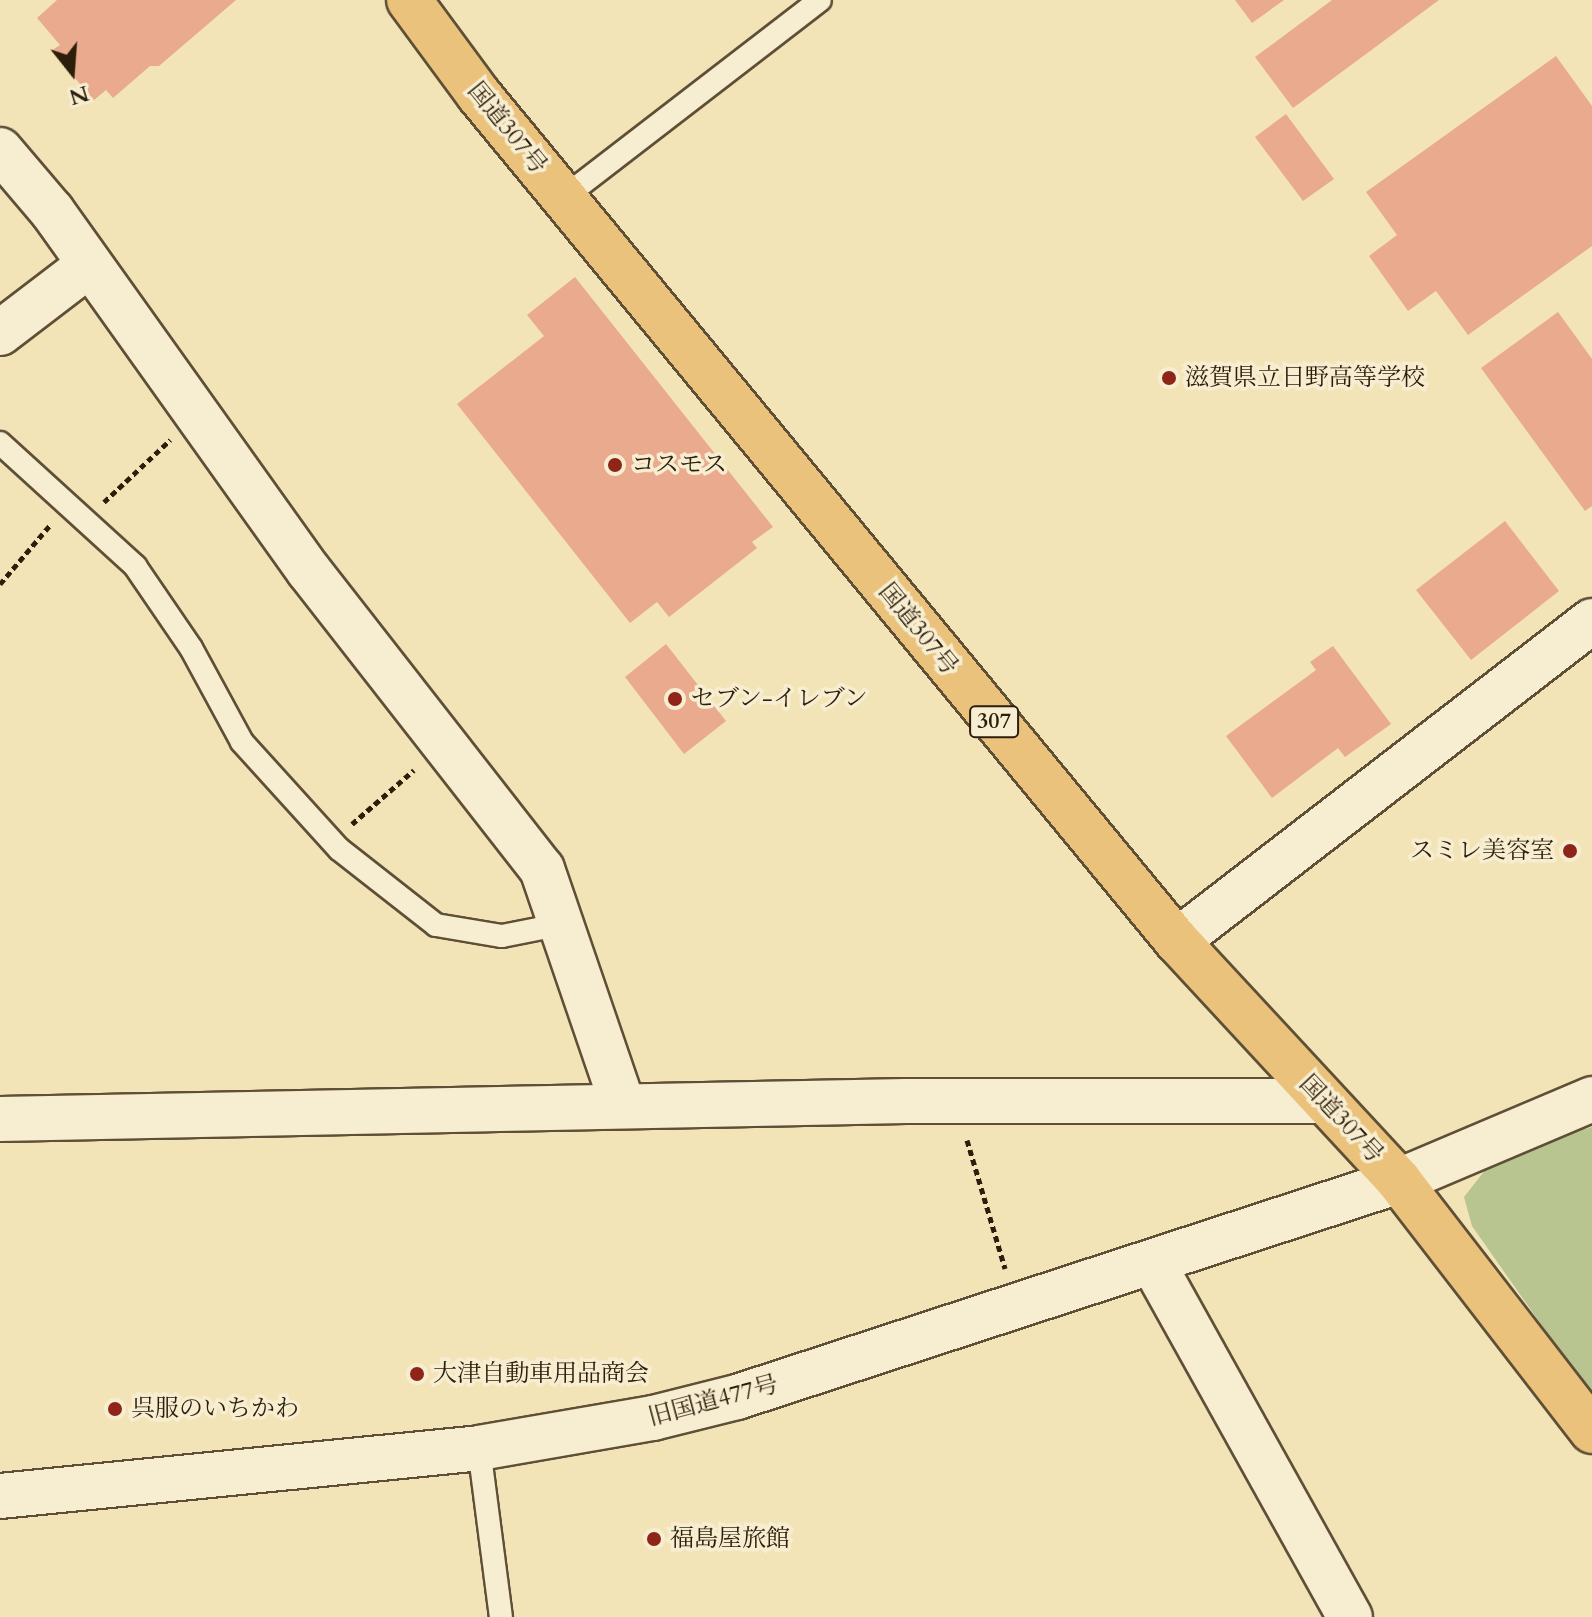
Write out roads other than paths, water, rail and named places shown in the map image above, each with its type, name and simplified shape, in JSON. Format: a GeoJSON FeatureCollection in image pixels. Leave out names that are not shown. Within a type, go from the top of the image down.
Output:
{"type":"FeatureCollection","features":[{"type":"Feature","properties":{"kind":"highway","name":"国道307号"},"geometry":{"type":"LineString","coordinates":[[409,0],[563,198],[1177,941],[1399,1181],[1592,1431]]}},
{"type":"Feature","properties":{"kind":"street"},"geometry":{"type":"LineString","coordinates":[[0,150],[89,265],[194,417],[542,869],[623,1105]]}},
{"type":"Feature","properties":{"kind":"street"},"geometry":{"type":"LineString","coordinates":[[0,333],[89,265]]}},
{"type":"Feature","properties":{"kind":"street"},"geometry":{"type":"LineString","coordinates":[[1177,941],[1592,621]]}},
{"type":"Feature","properties":{"kind":"street","name":"旧国道477号"},"geometry":{"type":"LineString","coordinates":[[0,1496],[479,1448],[590,1432],[737,1397],[1154,1265],[1399,1181],[1592,1099]]}},
{"type":"Feature","properties":{"kind":"street"},"geometry":{"type":"LineString","coordinates":[[0,1119],[623,1105],[1323,1101]]}},
{"type":"Feature","properties":{"kind":"street"},"geometry":{"type":"LineString","coordinates":[[1154,1265],[1350,1617]]}},
{"type":"Feature","properties":{"kind":"lane"},"geometry":{"type":"LineString","coordinates":[[563,198],[820,0]]}},
{"type":"Feature","properties":{"kind":"lane"},"geometry":{"type":"LineString","coordinates":[[0,443],[135,566],[191,648],[242,742],[339,849],[436,925],[502,936],[563,924]]}},
{"type":"Feature","properties":{"kind":"lane"},"geometry":{"type":"LineString","coordinates":[[479,1448],[501,1617]]}},
{"type":"Feature","properties":{"kind":"place","name":"滋賀県立日野高等学校"},"geometry":{"type":"Point","coordinates":[1169,378]}},
{"type":"Feature","properties":{"kind":"place","name":"コスモス"},"geometry":{"type":"Point","coordinates":[615,465]}},
{"type":"Feature","properties":{"kind":"place","name":"セブン-イレブン"},"geometry":{"type":"Point","coordinates":[675,699]}},
{"type":"Feature","properties":{"kind":"place","name":"スミレ美容室"},"geometry":{"type":"Point","coordinates":[1570,851]}},
{"type":"Feature","properties":{"kind":"place","name":"大津自動車用品商会"},"geometry":{"type":"Point","coordinates":[417,1374]}},
{"type":"Feature","properties":{"kind":"place","name":"呉服のいちかわ"},"geometry":{"type":"Point","coordinates":[115,1409]}},
{"type":"Feature","properties":{"kind":"place","name":"福島屋旅館"},"geometry":{"type":"Point","coordinates":[654,1539]}}]}
